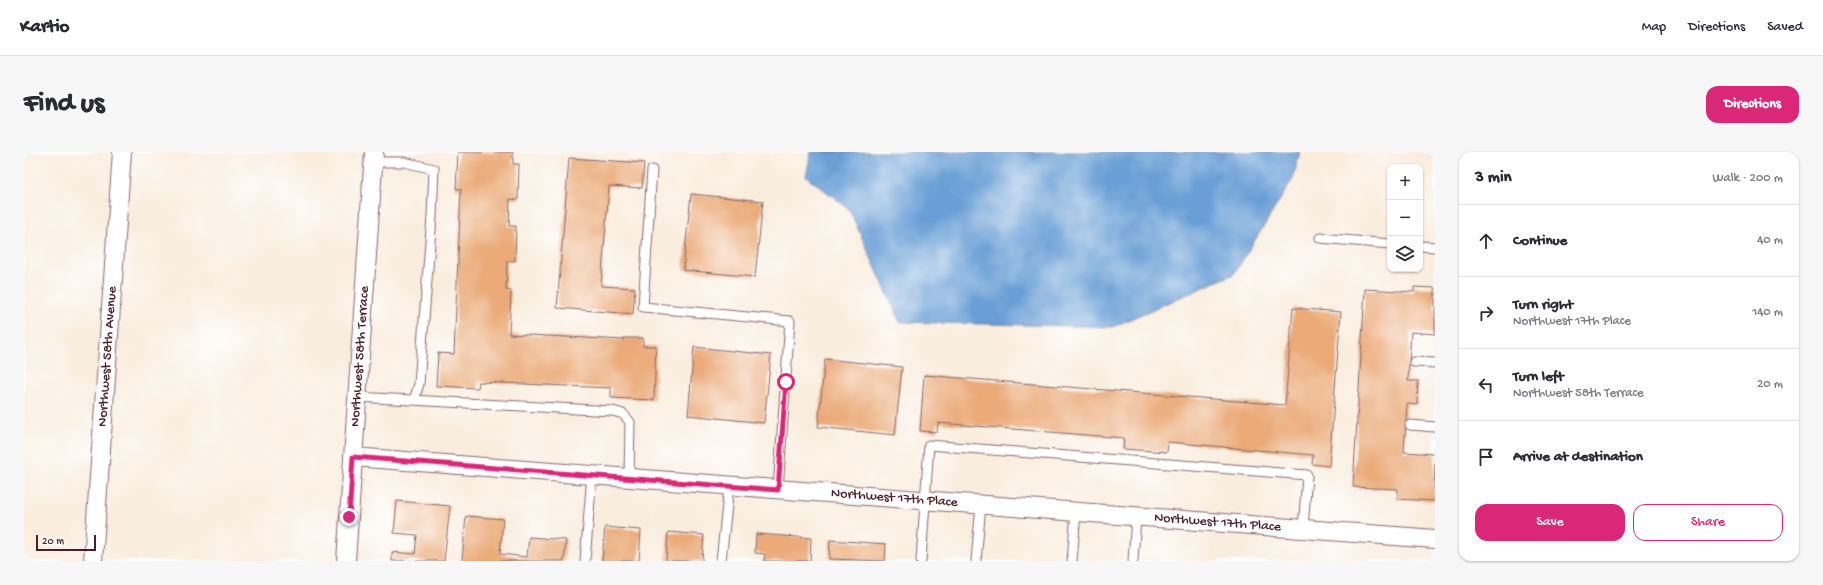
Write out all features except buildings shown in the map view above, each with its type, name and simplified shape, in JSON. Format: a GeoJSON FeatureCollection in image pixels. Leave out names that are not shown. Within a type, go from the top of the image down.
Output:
{"type":"FeatureCollection","features":[{"type":"Feature","properties":{"kind":"street","name":"Northwest 58th Avenue"},"geometry":{"type":"LineString","coordinates":[[93,561],[122,152]]}},
{"type":"Feature","properties":{"kind":"street","name":"Northwest 58th Terrace"},"geometry":{"type":"LineString","coordinates":[[346,561],[374,157]]}},
{"type":"Feature","properties":{"kind":"street","name":"Northwest 17th Place"},"geometry":{"type":"LineString","coordinates":[[353,457],[1435,539]]}},
{"type":"Feature","properties":{"kind":"lane"},"geometry":{"type":"LineString","coordinates":[[374,157],[434,169],[432,223],[419,384],[414,400]]}},
{"type":"Feature","properties":{"kind":"lane"},"geometry":{"type":"LineString","coordinates":[[652,170],[643,307],[790,321],[778,490]]}},
{"type":"Feature","properties":{"kind":"lane"},"geometry":{"type":"LineString","coordinates":[[1320,238],[1387,244]]}},
{"type":"Feature","properties":{"kind":"lane"},"geometry":{"type":"LineString","coordinates":[[1423,246],[1435,247]]}},
{"type":"Feature","properties":{"kind":"lane"},"geometry":{"type":"LineString","coordinates":[[1414,362],[1435,363]]}},
{"type":"Feature","properties":{"kind":"lane"},"geometry":{"type":"LineString","coordinates":[[358,397],[614,411],[624,414],[630,422],[629,478]]}},
{"type":"Feature","properties":{"kind":"lane"},"geometry":{"type":"LineString","coordinates":[[1410,425],[1435,427]]}},
{"type":"Feature","properties":{"kind":"lane"},"geometry":{"type":"LineString","coordinates":[[921,561],[929,445],[1307,475],[1303,529]]}},
{"type":"Feature","properties":{"kind":"lane"},"geometry":{"type":"LineString","coordinates":[[585,561],[592,476]]}},
{"type":"Feature","properties":{"kind":"lane"},"geometry":{"type":"LineString","coordinates":[[721,561],[729,486]]}},
{"type":"Feature","properties":{"kind":"lane"},"geometry":{"type":"LineString","coordinates":[[976,561],[981,505]]}},
{"type":"Feature","properties":{"kind":"lane"},"geometry":{"type":"LineString","coordinates":[[1072,561],[1076,512]]}},
{"type":"Feature","properties":{"kind":"lane"},"geometry":{"type":"LineString","coordinates":[[1133,561],[1136,517]]}},
{"type":"Feature","properties":{"kind":"water"},"geometry":{"type":"Polygon","coordinates":[[[811,152],[1300,152],[1293,179],[1234,274],[1112,327],[900,322],[849,209],[806,176],[811,152]]]}},
{"type":"Feature","properties":{"kind":"route"},"geometry":{"type":"LineString","coordinates":[[349,517],[353,457],[778,490],[786,382]]}}]}
